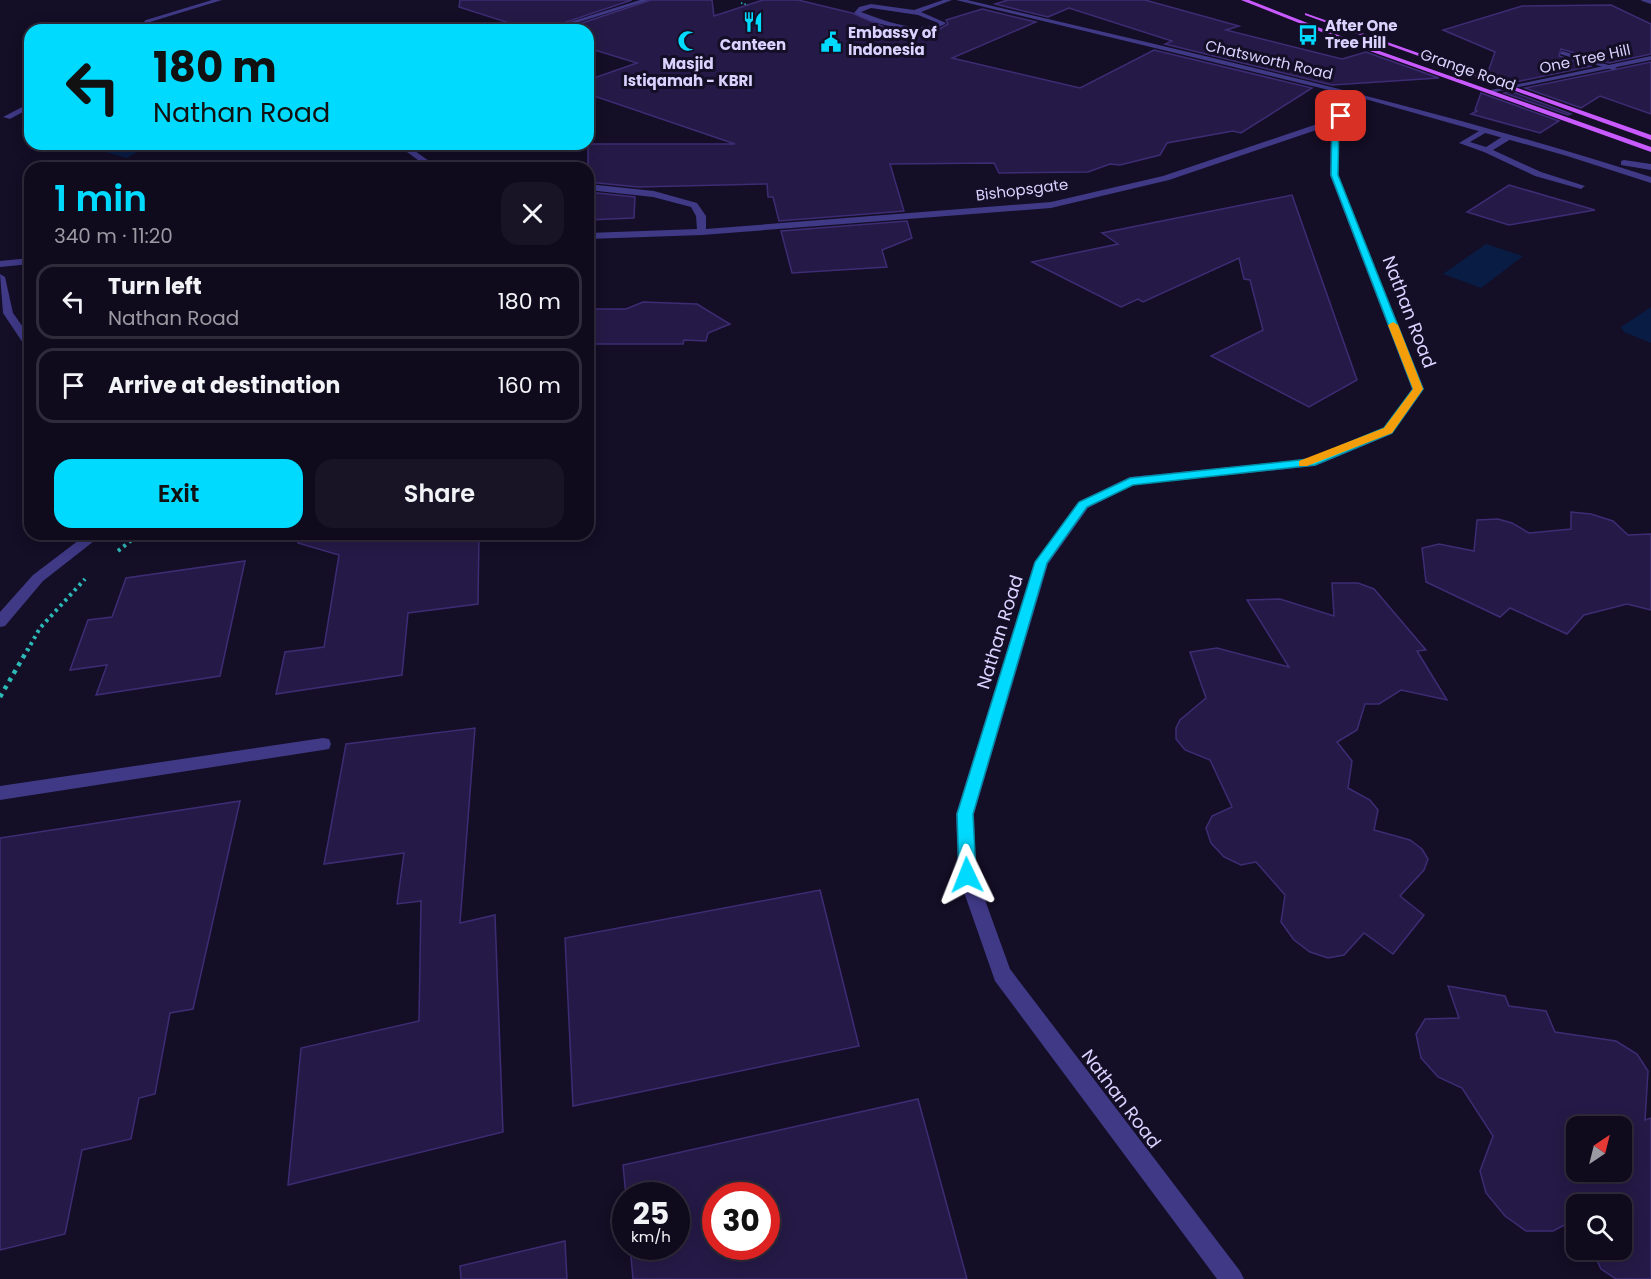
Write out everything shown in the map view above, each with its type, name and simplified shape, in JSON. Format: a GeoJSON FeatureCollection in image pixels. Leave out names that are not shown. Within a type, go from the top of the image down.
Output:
{"type":"FeatureCollection","features":[{"type":"Feature","properties":{"kind":"main road","name":"Grange Road"},"geometry":{"type":"LineString","coordinates":[[1244,0],[1369,49],[1651,150]]}},
{"type":"Feature","properties":{"kind":"main road","name":"Grange Road"},"geometry":{"type":"LineString","coordinates":[[1299,11],[1651,138]]}},
{"type":"Feature","properties":{"kind":"street"},"geometry":{"type":"LineString","coordinates":[[144,24],[219,0]]}},
{"type":"Feature","properties":{"kind":"street"},"geometry":{"type":"LineString","coordinates":[[567,24],[646,0]]}},
{"type":"Feature","properties":{"kind":"street"},"geometry":{"type":"LineString","coordinates":[[912,13],[943,23],[934,28],[914,28],[859,14],[857,11],[871,6],[882,6],[912,13],[949,0]]}},
{"type":"Feature","properties":{"kind":"street","name":"Chatsworth Road"},"geometry":{"type":"LineString","coordinates":[[959,0],[1364,96],[1570,154],[1651,180]]}},
{"type":"Feature","properties":{"kind":"street"},"geometry":{"type":"LineString","coordinates":[[1644,0],[1651,3]]}},
{"type":"Feature","properties":{"kind":"street"},"geometry":{"type":"LineString","coordinates":[[1562,53],[1613,68]]}},
{"type":"Feature","properties":{"kind":"street","name":"One Tree Hill"},"geometry":{"type":"LineString","coordinates":[[1490,91],[1613,68],[1651,58]]}},
{"type":"Feature","properties":{"kind":"street"},"geometry":{"type":"LineString","coordinates":[[1325,87],[1348,110]]}},
{"type":"Feature","properties":{"kind":"street"},"geometry":{"type":"LineString","coordinates":[[1335,121],[1364,96]]}},
{"type":"Feature","properties":{"kind":"street"},"geometry":{"type":"LineString","coordinates":[[7,117],[24,108]]}},
{"type":"Feature","properties":{"kind":"street","name":"Bishopsgate"},"geometry":{"type":"LineString","coordinates":[[594,236],[702,232],[1051,205],[1166,178],[1335,121]]}},
{"type":"Feature","properties":{"kind":"street","name":"Nathan Road"},"geometry":{"type":"LineString","coordinates":[[1233,1279],[1002,974],[967,875],[965,814],[1041,562],[1083,505],[1130,481],[1311,463],[1388,431],[1418,389],[1334,175],[1335,121]]}},
{"type":"Feature","properties":{"kind":"street"},"geometry":{"type":"LineString","coordinates":[[1484,130],[1463,143],[1487,150],[1538,174],[1581,186]]}},
{"type":"Feature","properties":{"kind":"street"},"geometry":{"type":"LineString","coordinates":[[1487,150],[1508,137]]}},
{"type":"Feature","properties":{"kind":"street"},"geometry":{"type":"LineString","coordinates":[[409,150],[426,162]]}},
{"type":"Feature","properties":{"kind":"street","name":"Chatsworth Road"},"geometry":{"type":"LineString","coordinates":[[1570,154],[1651,167]]}},
{"type":"Feature","properties":{"kind":"street"},"geometry":{"type":"LineString","coordinates":[[594,189],[654,194],[694,205],[701,216],[702,232]]}},
{"type":"Feature","properties":{"kind":"street"},"geometry":{"type":"LineString","coordinates":[[0,264],[24,262]]}},
{"type":"Feature","properties":{"kind":"street"},"geometry":{"type":"LineString","coordinates":[[0,277],[8,313],[24,337]]}},
{"type":"Feature","properties":{"kind":"street"},"geometry":{"type":"LineString","coordinates":[[0,622],[38,578],[88,540]]}},
{"type":"Feature","properties":{"kind":"street"},"geometry":{"type":"LineString","coordinates":[[0,793],[324,744]]}},
{"type":"Feature","properties":{"kind":"path"},"geometry":{"type":"LineString","coordinates":[[741,3],[748,5]]}},
{"type":"Feature","properties":{"kind":"path"},"geometry":{"type":"LineString","coordinates":[[115,553],[131,540]]}},
{"type":"Feature","properties":{"kind":"path"},"geometry":{"type":"LineString","coordinates":[[0,697],[40,628],[90,572]]}},
{"type":"Feature","properties":{"kind":"water"},"geometry":{"type":"Polygon","coordinates":[[[98,150],[141,150],[127,158],[98,150]]]}},
{"type":"Feature","properties":{"kind":"water"},"geometry":{"type":"Polygon","coordinates":[[[1486,244],[1523,256],[1481,288],[1443,274],[1486,244]]]}},
{"type":"Feature","properties":{"kind":"water"},"geometry":{"type":"Polygon","coordinates":[[[1651,307],[1651,343],[1624,332],[1621,327],[1651,307]]]}},
{"type":"Feature","properties":{"kind":"building"},"geometry":{"type":"Polygon","coordinates":[[[460,0],[632,0],[560,24],[512,24],[459,7],[460,0]]]}},
{"type":"Feature","properties":{"kind":"building"},"geometry":{"type":"Polygon","coordinates":[[[651,0],[712,0],[714,16],[763,0],[798,0],[852,13],[886,28],[914,32],[938,30],[948,24],[946,20],[982,9],[1036,22],[952,58],[1080,88],[1154,50],[1312,88],[1241,133],[1233,131],[1167,143],[1160,155],[1120,165],[1110,164],[1088,172],[999,173],[994,163],[890,164],[904,211],[779,221],[773,197],[768,197],[767,184],[638,187],[594,183],[594,162],[588,162],[588,150],[594,150],[594,144],[735,144],[594,96],[594,78],[637,63],[594,50],[594,24],[579,24],[651,0]]]}},
{"type":"Feature","properties":{"kind":"building"},"geometry":{"type":"Polygon","coordinates":[[[1008,0],[1145,0],[1239,26],[1226,30],[1342,59],[1366,52],[1439,78],[1332,85],[1165,44],[1172,41],[1069,8],[1048,17],[995,4],[1008,0]]]}},
{"type":"Feature","properties":{"kind":"building"},"geometry":{"type":"Polygon","coordinates":[[[1611,5],[1651,24],[1651,54],[1609,63],[1561,49],[1559,56],[1592,66],[1511,83],[1487,75],[1495,52],[1443,30],[1522,6],[1611,5]]]}},
{"type":"Feature","properties":{"kind":"building"},"geometry":{"type":"Polygon","coordinates":[[[1651,62],[1651,114],[1600,96],[1581,108],[1525,88],[1651,62]]]}},
{"type":"Feature","properties":{"kind":"building"},"geometry":{"type":"Polygon","coordinates":[[[1510,91],[1571,114],[1568,115],[1504,93],[1510,91]]]}},
{"type":"Feature","properties":{"kind":"building"},"geometry":{"type":"Polygon","coordinates":[[[1481,93],[1559,121],[1540,133],[1471,114],[1477,111],[1475,110],[1481,93]]]}},
{"type":"Feature","properties":{"kind":"building"},"geometry":{"type":"Polygon","coordinates":[[[1509,185],[1595,210],[1509,225],[1467,212],[1509,185]]]}},
{"type":"Feature","properties":{"kind":"building"},"geometry":{"type":"Polygon","coordinates":[[[594,193],[635,197],[634,218],[594,220],[594,193]]]}},
{"type":"Feature","properties":{"kind":"building"},"geometry":{"type":"Polygon","coordinates":[[[1292,195],[1357,380],[1309,407],[1211,356],[1263,330],[1250,280],[1244,279],[1239,258],[1143,302],[1138,299],[1121,307],[1032,262],[1118,244],[1102,233],[1292,195]]]}},
{"type":"Feature","properties":{"kind":"building"},"geometry":{"type":"Polygon","coordinates":[[[907,221],[912,238],[882,250],[887,267],[792,273],[781,231],[907,221]]]}},
{"type":"Feature","properties":{"kind":"building"},"geometry":{"type":"Polygon","coordinates":[[[643,302],[697,304],[730,324],[708,333],[706,341],[684,340],[683,344],[594,344],[594,309],[626,309],[643,302]]]}},
{"type":"Feature","properties":{"kind":"building"},"geometry":{"type":"Polygon","coordinates":[[[1571,512],[1591,514],[1613,521],[1628,535],[1651,534],[1651,610],[1627,604],[1584,615],[1567,634],[1510,608],[1500,617],[1426,582],[1422,548],[1439,544],[1474,551],[1477,520],[1498,519],[1512,523],[1529,533],[1571,529],[1571,512]]]}},
{"type":"Feature","properties":{"kind":"building"},"geometry":{"type":"Polygon","coordinates":[[[298,540],[479,540],[478,604],[408,613],[402,675],[276,694],[285,652],[324,647],[339,555],[298,543],[298,540]]]}},
{"type":"Feature","properties":{"kind":"building"},"geometry":{"type":"Polygon","coordinates":[[[245,561],[220,676],[96,695],[107,665],[70,670],[88,620],[112,617],[126,578],[245,561]]]}},
{"type":"Feature","properties":{"kind":"building"},"geometry":{"type":"Polygon","coordinates":[[[1332,583],[1358,583],[1374,589],[1426,650],[1417,651],[1447,700],[1401,690],[1379,704],[1365,704],[1357,730],[1337,742],[1352,761],[1348,788],[1370,800],[1378,810],[1374,830],[1410,840],[1422,849],[1428,859],[1424,870],[1400,896],[1424,915],[1393,954],[1364,933],[1344,955],[1328,958],[1310,952],[1294,940],[1281,922],[1285,895],[1256,862],[1241,865],[1224,857],[1211,843],[1206,828],[1212,816],[1232,807],[1210,760],[1185,750],[1176,739],[1176,728],[1180,720],[1206,698],[1190,652],[1217,648],[1289,667],[1247,600],[1280,599],[1334,616],[1332,583]]]}},
{"type":"Feature","properties":{"kind":"building"},"geometry":{"type":"Polygon","coordinates":[[[475,728],[460,923],[495,915],[503,1132],[288,1185],[301,1048],[419,1021],[421,901],[397,904],[404,853],[324,864],[346,744],[475,728]]]}},
{"type":"Feature","properties":{"kind":"building"},"geometry":{"type":"Polygon","coordinates":[[[240,801],[193,1009],[170,1013],[155,1094],[139,1098],[131,1139],[82,1150],[65,1234],[0,1250],[0,838],[240,801]]]}},
{"type":"Feature","properties":{"kind":"building"},"geometry":{"type":"Polygon","coordinates":[[[820,890],[859,1046],[573,1106],[565,938],[820,890]]]}},
{"type":"Feature","properties":{"kind":"building"},"geometry":{"type":"Polygon","coordinates":[[[1448,986],[1505,996],[1509,1006],[1546,1011],[1555,1032],[1616,1041],[1637,1054],[1648,1071],[1645,1120],[1651,1118],[1651,1279],[1616,1279],[1601,1269],[1597,1260],[1632,1260],[1632,1194],[1566,1194],[1566,1224],[1553,1231],[1526,1231],[1505,1216],[1486,1193],[1480,1171],[1493,1136],[1462,1088],[1438,1077],[1421,1058],[1416,1034],[1425,1019],[1459,1018],[1448,986]]]}},
{"type":"Feature","properties":{"kind":"building"},"geometry":{"type":"Polygon","coordinates":[[[918,1099],[967,1279],[633,1279],[631,1260],[690,1260],[690,1182],[625,1182],[623,1165],[918,1099]]]}},
{"type":"Feature","properties":{"kind":"building"},"geometry":{"type":"Polygon","coordinates":[[[565,1241],[567,1279],[461,1279],[460,1266],[565,1241]]]}},
{"type":"Feature","properties":{"kind":"slow traffic"},"geometry":{"type":"LineString","coordinates":[[1303,463],[1311,463],[1388,431],[1418,389],[1393,325]]}},
{"type":"Feature","properties":{"kind":"place","name":"Canteen"},"geometry":{"type":"Point","coordinates":[753,22]}},
{"type":"Feature","properties":{"kind":"place","name":"After One Tree Hill"},"geometry":{"type":"Point","coordinates":[1308,35]}},
{"type":"Feature","properties":{"kind":"place","name":"Masjid Istiqamah - KBRI"},"geometry":{"type":"Point","coordinates":[688,41]}},
{"type":"Feature","properties":{"kind":"place","name":"Embassy of Indonesia"},"geometry":{"type":"Point","coordinates":[831,42]}},
{"type":"Feature","properties":{"kind":"route"},"geometry":{"type":"LineString","coordinates":[[967,875],[965,814],[1041,562],[1083,505],[1130,481],[1311,463],[1388,431],[1418,389],[1334,175],[1335,121],[1341,116]]}}]}
